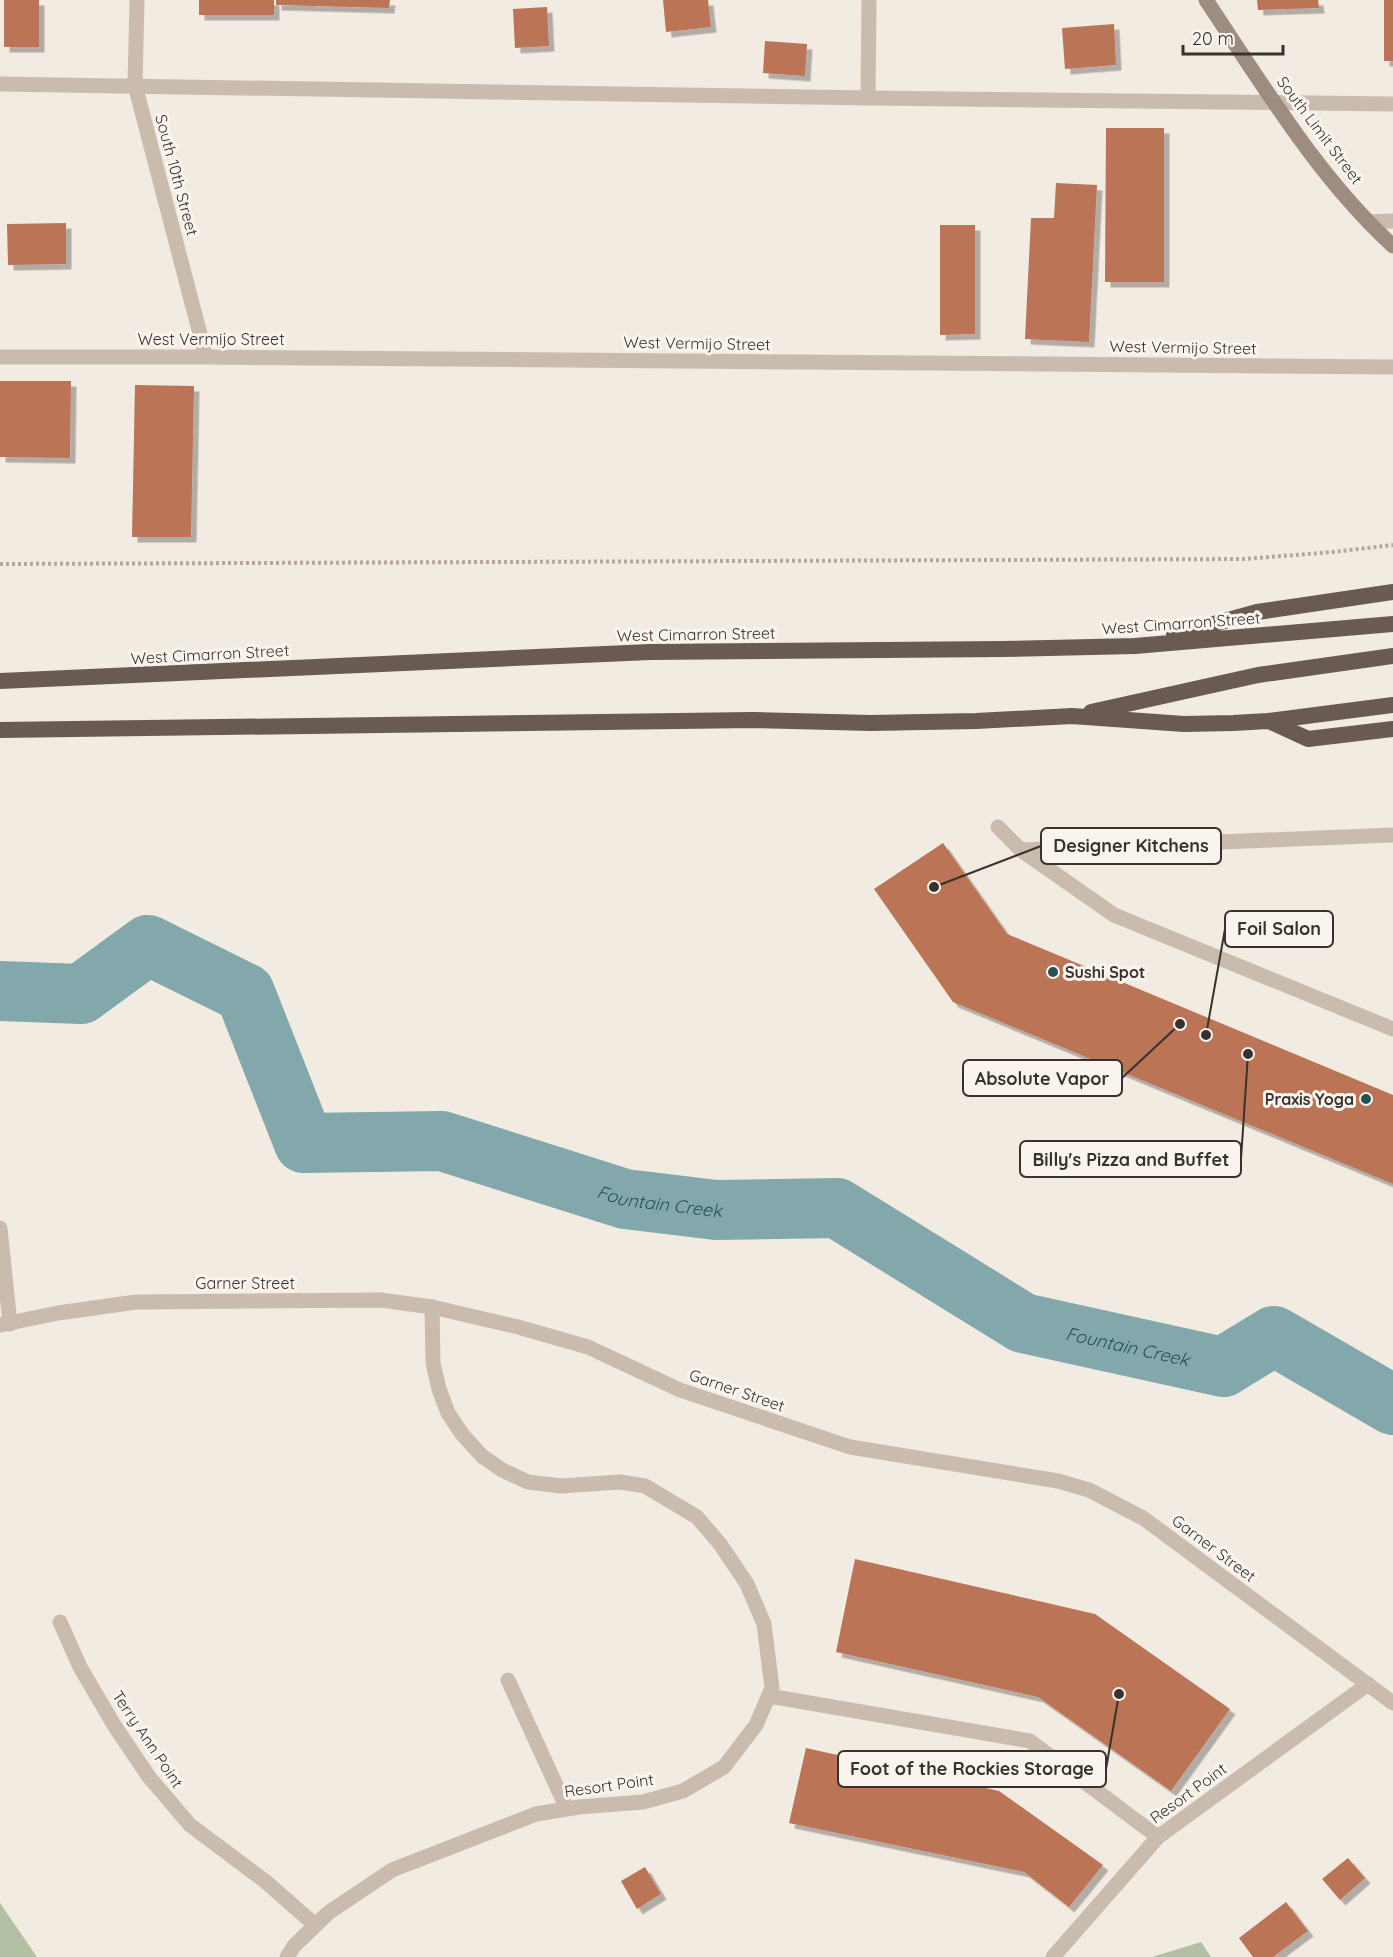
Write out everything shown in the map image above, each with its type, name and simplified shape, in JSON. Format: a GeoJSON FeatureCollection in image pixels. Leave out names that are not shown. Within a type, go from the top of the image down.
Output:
{"type":"FeatureCollection","features":[{"type":"Feature","properties":{"kind":"highway"},"geometry":{"type":"LineString","coordinates":[[1135,646],[1257,612],[1393,592]]}},
{"type":"Feature","properties":{"kind":"highway","name":"West Cimarron Street"},"geometry":{"type":"LineString","coordinates":[[0,681],[650,652],[991,650],[1135,646],[1393,624]]}},
{"type":"Feature","properties":{"kind":"highway"},"geometry":{"type":"LineString","coordinates":[[1072,717],[1258,675],[1393,656]]}},
{"type":"Feature","properties":{"kind":"highway"},"geometry":{"type":"LineString","coordinates":[[0,730],[753,720],[871,723],[1072,717],[1184,724],[1268,721],[1393,705]]}},
{"type":"Feature","properties":{"kind":"highway"},"geometry":{"type":"LineString","coordinates":[[1268,721],[1308,739],[1393,729]]}},
{"type":"Feature","properties":{"kind":"main road","name":"South Limit Street"},"geometry":{"type":"LineString","coordinates":[[1206,0],[1330,178],[1368,222],[1393,246]]}},
{"type":"Feature","properties":{"kind":"street","name":"South 10th Street"},"geometry":{"type":"LineString","coordinates":[[136,0],[135,85],[206,357]]}},
{"type":"Feature","properties":{"kind":"street"},"geometry":{"type":"LineString","coordinates":[[868,98],[869,0]]}},
{"type":"Feature","properties":{"kind":"street"},"geometry":{"type":"LineString","coordinates":[[0,84],[1393,104]]}},
{"type":"Feature","properties":{"kind":"street"},"geometry":{"type":"LineString","coordinates":[[1368,222],[1393,221]]}},
{"type":"Feature","properties":{"kind":"street","name":"West Vermijo Street"},"geometry":{"type":"LineString","coordinates":[[0,357],[1393,367]]}},
{"type":"Feature","properties":{"kind":"street"},"geometry":{"type":"LineString","coordinates":[[998,827],[1021,850],[1114,915],[1393,1029]]}},
{"type":"Feature","properties":{"kind":"street"},"geometry":{"type":"LineString","coordinates":[[1021,850],[1393,835]]}},
{"type":"Feature","properties":{"kind":"street","name":"Garner Street"},"geometry":{"type":"LineString","coordinates":[[0,1228],[3,1328],[58,1313],[136,1302],[381,1300],[432,1307],[518,1327],[588,1347],[680,1390],[850,1447],[1058,1481],[1089,1490],[1143,1518],[1393,1703]]}},
{"type":"Feature","properties":{"kind":"street","name":"Resort Point"},"geometry":{"type":"LineString","coordinates":[[287,1957],[294,1946],[327,1913],[392,1870],[536,1814],[643,1802],[683,1791],[724,1767],[756,1725],[772,1688],[764,1624],[747,1584],[720,1544],[697,1517],[645,1486],[620,1482],[561,1486],[528,1482],[502,1470],[482,1456],[462,1434],[448,1413],[439,1389],[433,1363],[432,1307]]}},
{"type":"Feature","properties":{"kind":"street","name":"Terry Ann Point"},"geometry":{"type":"LineString","coordinates":[[60,1622],[80,1667],[155,1785],[190,1825],[265,1881],[315,1925]]}},
{"type":"Feature","properties":{"kind":"street"},"geometry":{"type":"LineString","coordinates":[[508,1680],[567,1809]]}},
{"type":"Feature","properties":{"kind":"street","name":"Resort Point"},"geometry":{"type":"LineString","coordinates":[[1053,1957],[1158,1837],[1368,1684]]}},
{"type":"Feature","properties":{"kind":"street"},"geometry":{"type":"LineString","coordinates":[[769,1696],[1030,1741],[1158,1837]]}},
{"type":"Feature","properties":{"kind":"path"},"geometry":{"type":"LineString","coordinates":[[0,564],[1244,559],[1393,545]]}},
{"type":"Feature","properties":{"kind":"green space"},"geometry":{"type":"Polygon","coordinates":[[[0,1903],[37,1957],[0,1957],[0,1903]]]}},
{"type":"Feature","properties":{"kind":"green space"},"geometry":{"type":"Polygon","coordinates":[[[1201,1942],[1211,1957],[1152,1957],[1201,1942]]]}},
{"type":"Feature","properties":{"kind":"building"},"geometry":{"type":"Polygon","coordinates":[[[4,0],[39,0],[39,47],[4,47],[4,0]]]}},
{"type":"Feature","properties":{"kind":"building"},"geometry":{"type":"Polygon","coordinates":[[[199,0],[274,0],[274,15],[199,15],[199,0]]]}},
{"type":"Feature","properties":{"kind":"building"},"geometry":{"type":"Polygon","coordinates":[[[276,0],[390,0],[389,8],[276,5],[276,0]]]}},
{"type":"Feature","properties":{"kind":"building"},"geometry":{"type":"Polygon","coordinates":[[[663,0],[708,0],[711,27],[666,32],[663,0]]]}},
{"type":"Feature","properties":{"kind":"building"},"geometry":{"type":"Polygon","coordinates":[[[1257,0],[1318,0],[1319,8],[1258,10],[1257,0]]]}},
{"type":"Feature","properties":{"kind":"building"},"geometry":{"type":"Polygon","coordinates":[[[1384,0],[1393,0],[1393,61],[1384,61],[1384,0]]]}},
{"type":"Feature","properties":{"kind":"building"},"geometry":{"type":"Polygon","coordinates":[[[547,7],[549,46],[515,48],[513,9],[547,7]]]}},
{"type":"Feature","properties":{"kind":"building"},"geometry":{"type":"Polygon","coordinates":[[[1114,24],[1116,65],[1065,69],[1062,28],[1114,24]]]}},
{"type":"Feature","properties":{"kind":"building"},"geometry":{"type":"Polygon","coordinates":[[[765,41],[807,44],[805,76],[763,73],[765,41]]]}},
{"type":"Feature","properties":{"kind":"building"},"geometry":{"type":"Polygon","coordinates":[[[1106,128],[1164,128],[1164,282],[1105,282],[1106,128]]]}},
{"type":"Feature","properties":{"kind":"building"},"geometry":{"type":"Polygon","coordinates":[[[1056,183],[1097,185],[1089,342],[1025,339],[1031,218],[1054,218],[1056,183]]]}},
{"type":"Feature","properties":{"kind":"building"},"geometry":{"type":"Polygon","coordinates":[[[66,223],[66,264],[8,265],[7,224],[66,223]]]}},
{"type":"Feature","properties":{"kind":"building"},"geometry":{"type":"Polygon","coordinates":[[[940,225],[975,225],[975,334],[940,335],[940,225]]]}},
{"type":"Feature","properties":{"kind":"building"},"geometry":{"type":"Polygon","coordinates":[[[0,381],[71,381],[70,458],[0,457],[0,381]]]}},
{"type":"Feature","properties":{"kind":"building"},"geometry":{"type":"Polygon","coordinates":[[[135,385],[194,386],[191,537],[132,537],[135,385]]]}},
{"type":"Feature","properties":{"kind":"building"},"geometry":{"type":"Polygon","coordinates":[[[943,843],[1007,934],[1393,1095],[1393,1184],[953,1002],[874,889],[943,843]]]}},
{"type":"Feature","properties":{"kind":"building"},"geometry":{"type":"Polygon","coordinates":[[[855,1559],[1095,1614],[1230,1709],[1171,1791],[1038,1697],[836,1652],[855,1559]]]}},
{"type":"Feature","properties":{"kind":"building"},"geometry":{"type":"Polygon","coordinates":[[[806,1748],[999,1791],[1103,1865],[1069,1907],[1024,1872],[789,1823],[806,1748]]]}},
{"type":"Feature","properties":{"kind":"building"},"geometry":{"type":"Polygon","coordinates":[[[1348,1858],[1365,1878],[1340,1900],[1322,1879],[1348,1858]]]}},
{"type":"Feature","properties":{"kind":"building"},"geometry":{"type":"Polygon","coordinates":[[[645,1867],[661,1894],[637,1909],[621,1881],[645,1867]]]}},
{"type":"Feature","properties":{"kind":"building"},"geometry":{"type":"Polygon","coordinates":[[[1286,1902],[1308,1931],[1273,1957],[1253,1957],[1239,1938],[1286,1902]]]}},
{"type":"Feature","properties":{"kind":"waterway","name":"Fountain Creek"},"geometry":{"type":"LineString","coordinates":[[0,991],[81,994],[148,945],[245,993],[304,1143],[442,1141],[625,1199],[716,1210],[837,1208],[1023,1323],[1223,1367],[1274,1336],[1393,1405]]}},
{"type":"Feature","properties":{"kind":"place","name":"Designer Kitchens"},"geometry":{"type":"Point","coordinates":[934,887]}},
{"type":"Feature","properties":{"kind":"place","name":"Sushi Spot"},"geometry":{"type":"Point","coordinates":[1053,972]}},
{"type":"Feature","properties":{"kind":"place","name":"Absolute Vapor"},"geometry":{"type":"Point","coordinates":[1180,1024]}},
{"type":"Feature","properties":{"kind":"place","name":"Foil Salon"},"geometry":{"type":"Point","coordinates":[1206,1035]}},
{"type":"Feature","properties":{"kind":"place","name":"Billy's Pizza and Buffet"},"geometry":{"type":"Point","coordinates":[1248,1054]}},
{"type":"Feature","properties":{"kind":"place","name":"Praxis Yoga"},"geometry":{"type":"Point","coordinates":[1366,1099]}},
{"type":"Feature","properties":{"kind":"place","name":"Foot of the Rockies Storage"},"geometry":{"type":"Point","coordinates":[1119,1694]}}]}
